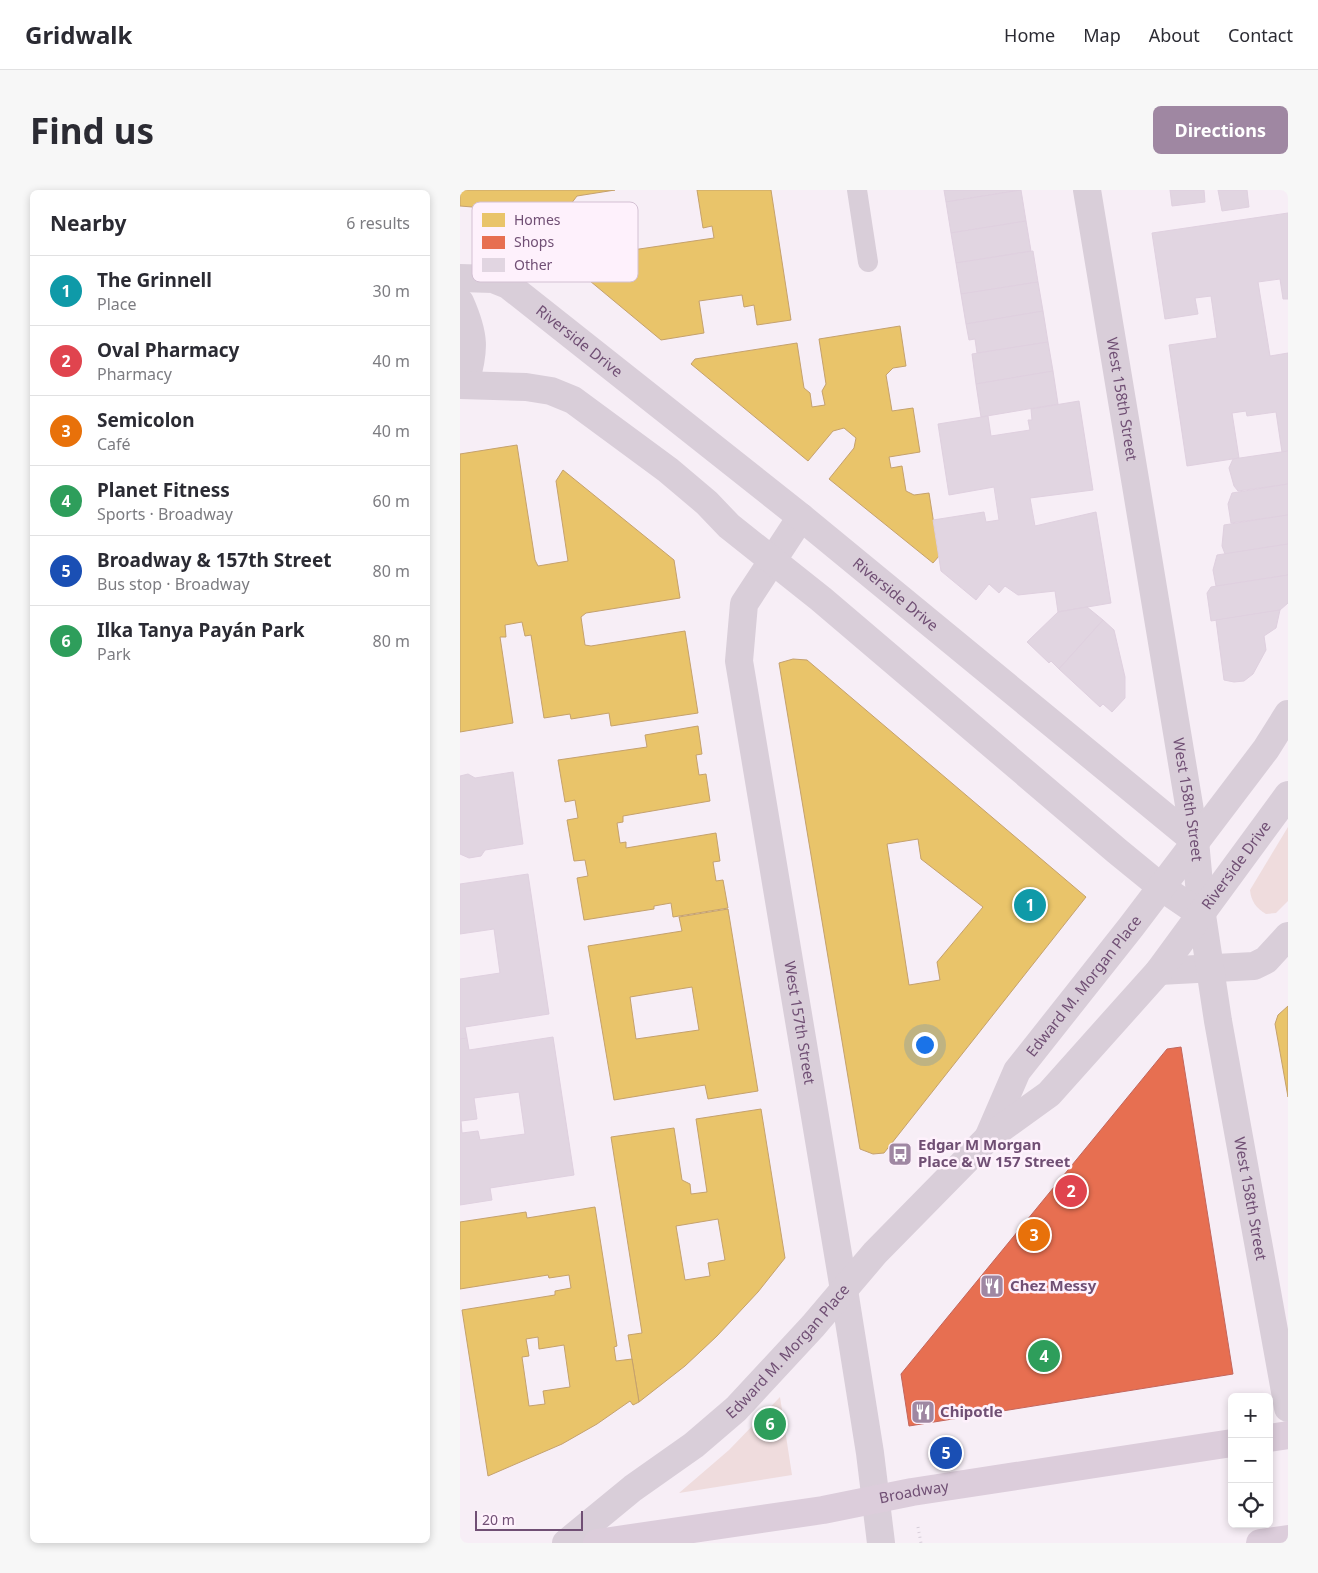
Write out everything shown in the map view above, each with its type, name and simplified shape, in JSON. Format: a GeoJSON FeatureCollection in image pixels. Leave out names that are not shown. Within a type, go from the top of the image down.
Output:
{"type":"FeatureCollection","features":[{"type":"Feature","properties":{"kind":"main road","name":"West 158th Street"},"geometry":{"type":"LineString","coordinates":[[1087,190],[1196,841],[1202,915],[1210,970],[1288,1408]]}},
{"type":"Feature","properties":{"kind":"main road","name":"Riverside Drive"},"geometry":{"type":"LineString","coordinates":[[500,282],[508,285],[801,517],[1196,841]]}},
{"type":"Feature","properties":{"kind":"main road"},"geometry":{"type":"LineString","coordinates":[[460,302],[471,328],[473,357],[462,385]]}},
{"type":"Feature","properties":{"kind":"main road","name":"Riverside Drive"},"geometry":{"type":"LineString","coordinates":[[462,385],[534,388],[551,391],[573,400],[668,470],[707,503],[729,526],[773,559],[1161,887],[1202,915],[1288,795]]}},
{"type":"Feature","properties":{"kind":"main road","name":"West 157th Street"},"geometry":{"type":"LineString","coordinates":[[801,517],[744,604],[738,661],[844,1290],[870,1452],[881,1543]]}},
{"type":"Feature","properties":{"kind":"main road"},"geometry":{"type":"LineString","coordinates":[[1196,841],[1266,749],[1288,714]]}},
{"type":"Feature","properties":{"kind":"main road","name":"Edward M. Morgan Place"},"geometry":{"type":"LineString","coordinates":[[988,1138],[1016,1071],[1196,841]]}},
{"type":"Feature","properties":{"kind":"main road","name":"Edward M. Morgan Place"},"geometry":{"type":"LineString","coordinates":[[566,1543],[633,1488],[694,1445],[736,1409],[875,1254],[988,1138],[1049,1094],[1159,971],[1202,915]]}},
{"type":"Feature","properties":{"kind":"main road"},"geometry":{"type":"LineString","coordinates":[[1159,971],[1210,970],[1254,966],[1266,960],[1288,936]]}},
{"type":"Feature","properties":{"kind":"main road"},"geometry":{"type":"LineString","coordinates":[[1273,1437],[1288,1435]]}},
{"type":"Feature","properties":{"kind":"main road","name":"Broadway"},"geometry":{"type":"LineString","coordinates":[[597,1543],[875,1501],[912,1492],[1228,1445]]}},
{"type":"Feature","properties":{"kind":"main road"},"geometry":{"type":"LineString","coordinates":[[1260,1543],[1288,1540]]}},
{"type":"Feature","properties":{"kind":"lane"},"geometry":{"type":"LineString","coordinates":[[857,190],[868,262]]}},
{"type":"Feature","properties":{"kind":"path"},"geometry":{"type":"LineString","coordinates":[[918,1527],[921,1543]]}},
{"type":"Feature","properties":{"kind":"shaded area"},"geometry":{"type":"Polygon","coordinates":[[[1288,827],[1288,901],[1276,913],[1266,914],[1255,904],[1250,890],[1288,827]]]}},
{"type":"Feature","properties":{"kind":"shaded area"},"geometry":{"type":"Polygon","coordinates":[[[780,1397],[792,1475],[679,1493],[729,1450],[780,1397]]]}},
{"type":"Feature","properties":{"kind":"building: Homes"},"geometry":{"type":"Polygon","coordinates":[[[460,190],[615,190],[577,196],[572,202],[472,202],[472,207],[460,206],[460,190]]]}},
{"type":"Feature","properties":{"kind":"building: Homes"},"geometry":{"type":"Polygon","coordinates":[[[697,190],[771,190],[791,320],[757,325],[754,305],[744,307],[742,295],[699,301],[704,333],[661,340],[591,282],[638,282],[638,249],[714,238],[712,226],[703,228],[697,190]]]}},
{"type":"Feature","properties":{"kind":"building: Homes"},"geometry":{"type":"Polygon","coordinates":[[[900,326],[906,366],[893,368],[886,375],[892,411],[913,408],[920,452],[889,457],[891,468],[902,466],[906,491],[914,495],[929,493],[939,556],[933,563],[829,479],[854,448],[856,438],[844,428],[833,431],[808,461],[691,364],[695,359],[797,343],[804,388],[810,393],[812,407],[825,405],[822,391],[826,384],[819,339],[900,326]]]}},
{"type":"Feature","properties":{"kind":"building: Homes"},"geometry":{"type":"Polygon","coordinates":[[[517,445],[535,560],[538,566],[568,561],[556,481],[563,470],[674,560],[680,598],[586,613],[581,617],[585,645],[591,646],[685,631],[698,713],[611,726],[609,713],[571,719],[570,714],[544,718],[531,635],[525,636],[522,622],[505,625],[506,637],[500,637],[513,723],[460,732],[460,454],[517,445]]]}},
{"type":"Feature","properties":{"kind":"building: Homes"},"geometry":{"type":"Polygon","coordinates":[[[793,659],[807,660],[1086,897],[884,1153],[873,1154],[860,1149],[779,663],[793,659]],[[918,839],[887,844],[909,985],[940,980],[937,962],[983,907],[921,859],[918,839]]]}},
{"type":"Feature","properties":{"kind":"building: Homes"},"geometry":{"type":"Polygon","coordinates":[[[698,726],[702,754],[696,755],[699,775],[706,774],[710,801],[623,816],[623,822],[617,823],[620,843],[626,842],[626,848],[716,833],[720,861],[713,862],[716,881],[723,880],[728,908],[673,917],[671,903],[654,906],[654,909],[584,920],[577,878],[588,876],[585,860],[574,861],[567,820],[578,818],[575,800],[565,802],[558,760],[647,747],[645,735],[698,726]]]}},
{"type":"Feature","properties":{"kind":"building: Homes"},"geometry":{"type":"Polygon","coordinates":[[[728,909],[758,1091],[708,1099],[705,1085],[614,1100],[588,946],[682,931],[679,917],[728,909]],[[692,987],[630,997],[636,1039],[699,1030],[692,987]]]}},
{"type":"Feature","properties":{"kind":"building: Homes"},"geometry":{"type":"Polygon","coordinates":[[[1288,1006],[1288,1097],[1275,1024],[1278,1015],[1288,1006]]]}},
{"type":"Feature","properties":{"kind":"building: Homes"},"geometry":{"type":"Polygon","coordinates":[[[761,1109],[785,1258],[758,1292],[717,1336],[685,1366],[639,1402],[628,1335],[642,1333],[611,1137],[674,1128],[682,1180],[690,1184],[691,1194],[707,1192],[696,1119],[761,1109]],[[718,1219],[676,1226],[685,1280],[710,1276],[708,1263],[725,1260],[718,1219]]]}},
{"type":"Feature","properties":{"kind":"building: Homes"},"geometry":{"type":"Polygon","coordinates":[[[595,1207],[617,1346],[614,1347],[616,1361],[632,1359],[639,1402],[633,1405],[630,1401],[597,1424],[562,1444],[488,1476],[462,1310],[555,1295],[555,1291],[571,1288],[569,1275],[549,1278],[548,1275],[460,1289],[460,1222],[526,1212],[527,1218],[595,1207]],[[538,1337],[526,1339],[529,1356],[522,1357],[529,1406],[545,1404],[543,1391],[570,1387],[564,1345],[539,1349],[538,1337]]]}},
{"type":"Feature","properties":{"kind":"building: Shops"},"geometry":{"type":"Polygon","coordinates":[[[1181,1047],[1233,1374],[909,1426],[901,1374],[1167,1049],[1181,1047]]]}},
{"type":"Feature","properties":{"kind":"building: Other"},"geometry":{"type":"Polygon","coordinates":[[[944,190],[1021,190],[946,202],[944,190]]]}},
{"type":"Feature","properties":{"kind":"building: Other"},"geometry":{"type":"Polygon","coordinates":[[[1021,190],[1026,221],[951,233],[946,202],[1021,190]]]}},
{"type":"Feature","properties":{"kind":"building: Other"},"geometry":{"type":"Polygon","coordinates":[[[1170,190],[1204,190],[1205,202],[1172,206],[1170,190]]]}},
{"type":"Feature","properties":{"kind":"building: Other"},"geometry":{"type":"Polygon","coordinates":[[[1218,190],[1247,190],[1249,207],[1222,211],[1218,190]]]}},
{"type":"Feature","properties":{"kind":"building: Other"},"geometry":{"type":"Polygon","coordinates":[[[1288,213],[1288,299],[1283,299],[1280,279],[1258,282],[1270,356],[1288,353],[1288,451],[1282,452],[1276,412],[1247,416],[1246,411],[1232,413],[1239,458],[1187,466],[1169,345],[1217,338],[1211,296],[1195,298],[1198,314],[1165,319],[1152,233],[1288,213]]]}},
{"type":"Feature","properties":{"kind":"building: Other"},"geometry":{"type":"Polygon","coordinates":[[[1026,221],[1031,251],[956,263],[951,233],[1026,221]]]}},
{"type":"Feature","properties":{"kind":"building: Other"},"geometry":{"type":"Polygon","coordinates":[[[1033,251],[1038,282],[961,294],[956,263],[1033,251]]]}},
{"type":"Feature","properties":{"kind":"building: Other"},"geometry":{"type":"Polygon","coordinates":[[[1038,282],[1043,311],[966,324],[961,294],[1038,282]]]}},
{"type":"Feature","properties":{"kind":"building: Other"},"geometry":{"type":"Polygon","coordinates":[[[1043,311],[1048,342],[977,353],[975,339],[969,340],[966,324],[1043,311]]]}},
{"type":"Feature","properties":{"kind":"building: Other"},"geometry":{"type":"Polygon","coordinates":[[[1048,342],[1053,371],[976,384],[972,354],[1048,342]]]}},
{"type":"Feature","properties":{"kind":"building: Other"},"geometry":{"type":"Polygon","coordinates":[[[1053,371],[1058,404],[981,417],[976,384],[1053,371]]]}},
{"type":"Feature","properties":{"kind":"building: Other"},"geometry":{"type":"Polygon","coordinates":[[[1079,401],[1093,490],[1030,498],[1035,526],[1096,512],[1111,603],[1058,612],[1055,591],[1018,595],[1005,586],[999,593],[989,584],[976,600],[941,571],[933,520],[984,512],[986,522],[999,520],[994,487],[949,495],[938,424],[988,416],[991,436],[1030,430],[1028,420],[1032,420],[1031,409],[1079,401]]]}},
{"type":"Feature","properties":{"kind":"building: Other"},"geometry":{"type":"Polygon","coordinates":[[[1288,451],[1288,484],[1238,491],[1234,486],[1229,468],[1233,459],[1288,451]]]}},
{"type":"Feature","properties":{"kind":"building: Other"},"geometry":{"type":"Polygon","coordinates":[[[1288,484],[1288,515],[1231,523],[1228,504],[1232,493],[1288,484]]]}},
{"type":"Feature","properties":{"kind":"building: Other"},"geometry":{"type":"Polygon","coordinates":[[[1288,515],[1288,544],[1225,554],[1222,546],[1224,525],[1288,515]]]}},
{"type":"Feature","properties":{"kind":"building: Other"},"geometry":{"type":"Polygon","coordinates":[[[1288,544],[1288,575],[1216,586],[1213,570],[1217,555],[1288,544]]]}},
{"type":"Feature","properties":{"kind":"building: Other"},"geometry":{"type":"Polygon","coordinates":[[[1288,575],[1288,603],[1280,610],[1211,621],[1207,593],[1211,587],[1288,575]]]}},
{"type":"Feature","properties":{"kind":"building: Other"},"geometry":{"type":"Polygon","coordinates":[[[1087,607],[1103,620],[1059,669],[1051,661],[1049,663],[1027,642],[1058,612],[1087,607]]]}},
{"type":"Feature","properties":{"kind":"building: Other"},"geometry":{"type":"Polygon","coordinates":[[[1280,610],[1276,628],[1264,636],[1266,650],[1253,674],[1244,681],[1224,680],[1216,620],[1280,610]]]}},
{"type":"Feature","properties":{"kind":"building: Other"},"geometry":{"type":"Polygon","coordinates":[[[1103,620],[1114,630],[1125,677],[1125,698],[1112,712],[1103,704],[1100,707],[1059,669],[1103,620]]]}},
{"type":"Feature","properties":{"kind":"building: Other"},"geometry":{"type":"Polygon","coordinates":[[[513,772],[523,844],[485,850],[481,856],[469,858],[460,854],[460,776],[468,774],[475,778],[513,772]]]}},
{"type":"Feature","properties":{"kind":"building: Other"},"geometry":{"type":"Polygon","coordinates":[[[528,874],[549,1014],[465,1027],[467,1038],[460,1039],[460,979],[500,973],[494,929],[460,934],[460,884],[528,874]]]}},
{"type":"Feature","properties":{"kind":"building: Other"},"geometry":{"type":"Polygon","coordinates":[[[553,1037],[574,1175],[490,1188],[492,1200],[460,1205],[460,1039],[467,1038],[469,1050],[553,1037]],[[519,1092],[474,1098],[477,1119],[461,1121],[462,1133],[478,1131],[480,1140],[525,1134],[519,1092]]]}},
{"type":"Feature","properties":{"kind":"place","name":"The Grinnell"},"geometry":{"type":"Point","coordinates":[1030,905]}},
{"type":"Feature","properties":{"kind":"place","name":"Edgar M Morgan Place & W 157 Street"},"geometry":{"type":"Point","coordinates":[900,1154]}},
{"type":"Feature","properties":{"kind":"place","name":"Oval Pharmacy"},"geometry":{"type":"Point","coordinates":[1071,1191]}},
{"type":"Feature","properties":{"kind":"place","name":"Semicolon"},"geometry":{"type":"Point","coordinates":[1034,1235]}},
{"type":"Feature","properties":{"kind":"place","name":"Chez Messy"},"geometry":{"type":"Point","coordinates":[992,1286]}},
{"type":"Feature","properties":{"kind":"place","name":"Planet Fitness"},"geometry":{"type":"Point","coordinates":[1044,1356]}},
{"type":"Feature","properties":{"kind":"place","name":"Chipotle"},"geometry":{"type":"Point","coordinates":[923,1412]}},
{"type":"Feature","properties":{"kind":"place","name":"Ilka Tanya Payán Park"},"geometry":{"type":"Point","coordinates":[770,1424]}},
{"type":"Feature","properties":{"kind":"place","name":"Broadway & 157th Street"},"geometry":{"type":"Point","coordinates":[946,1453]}}]}
